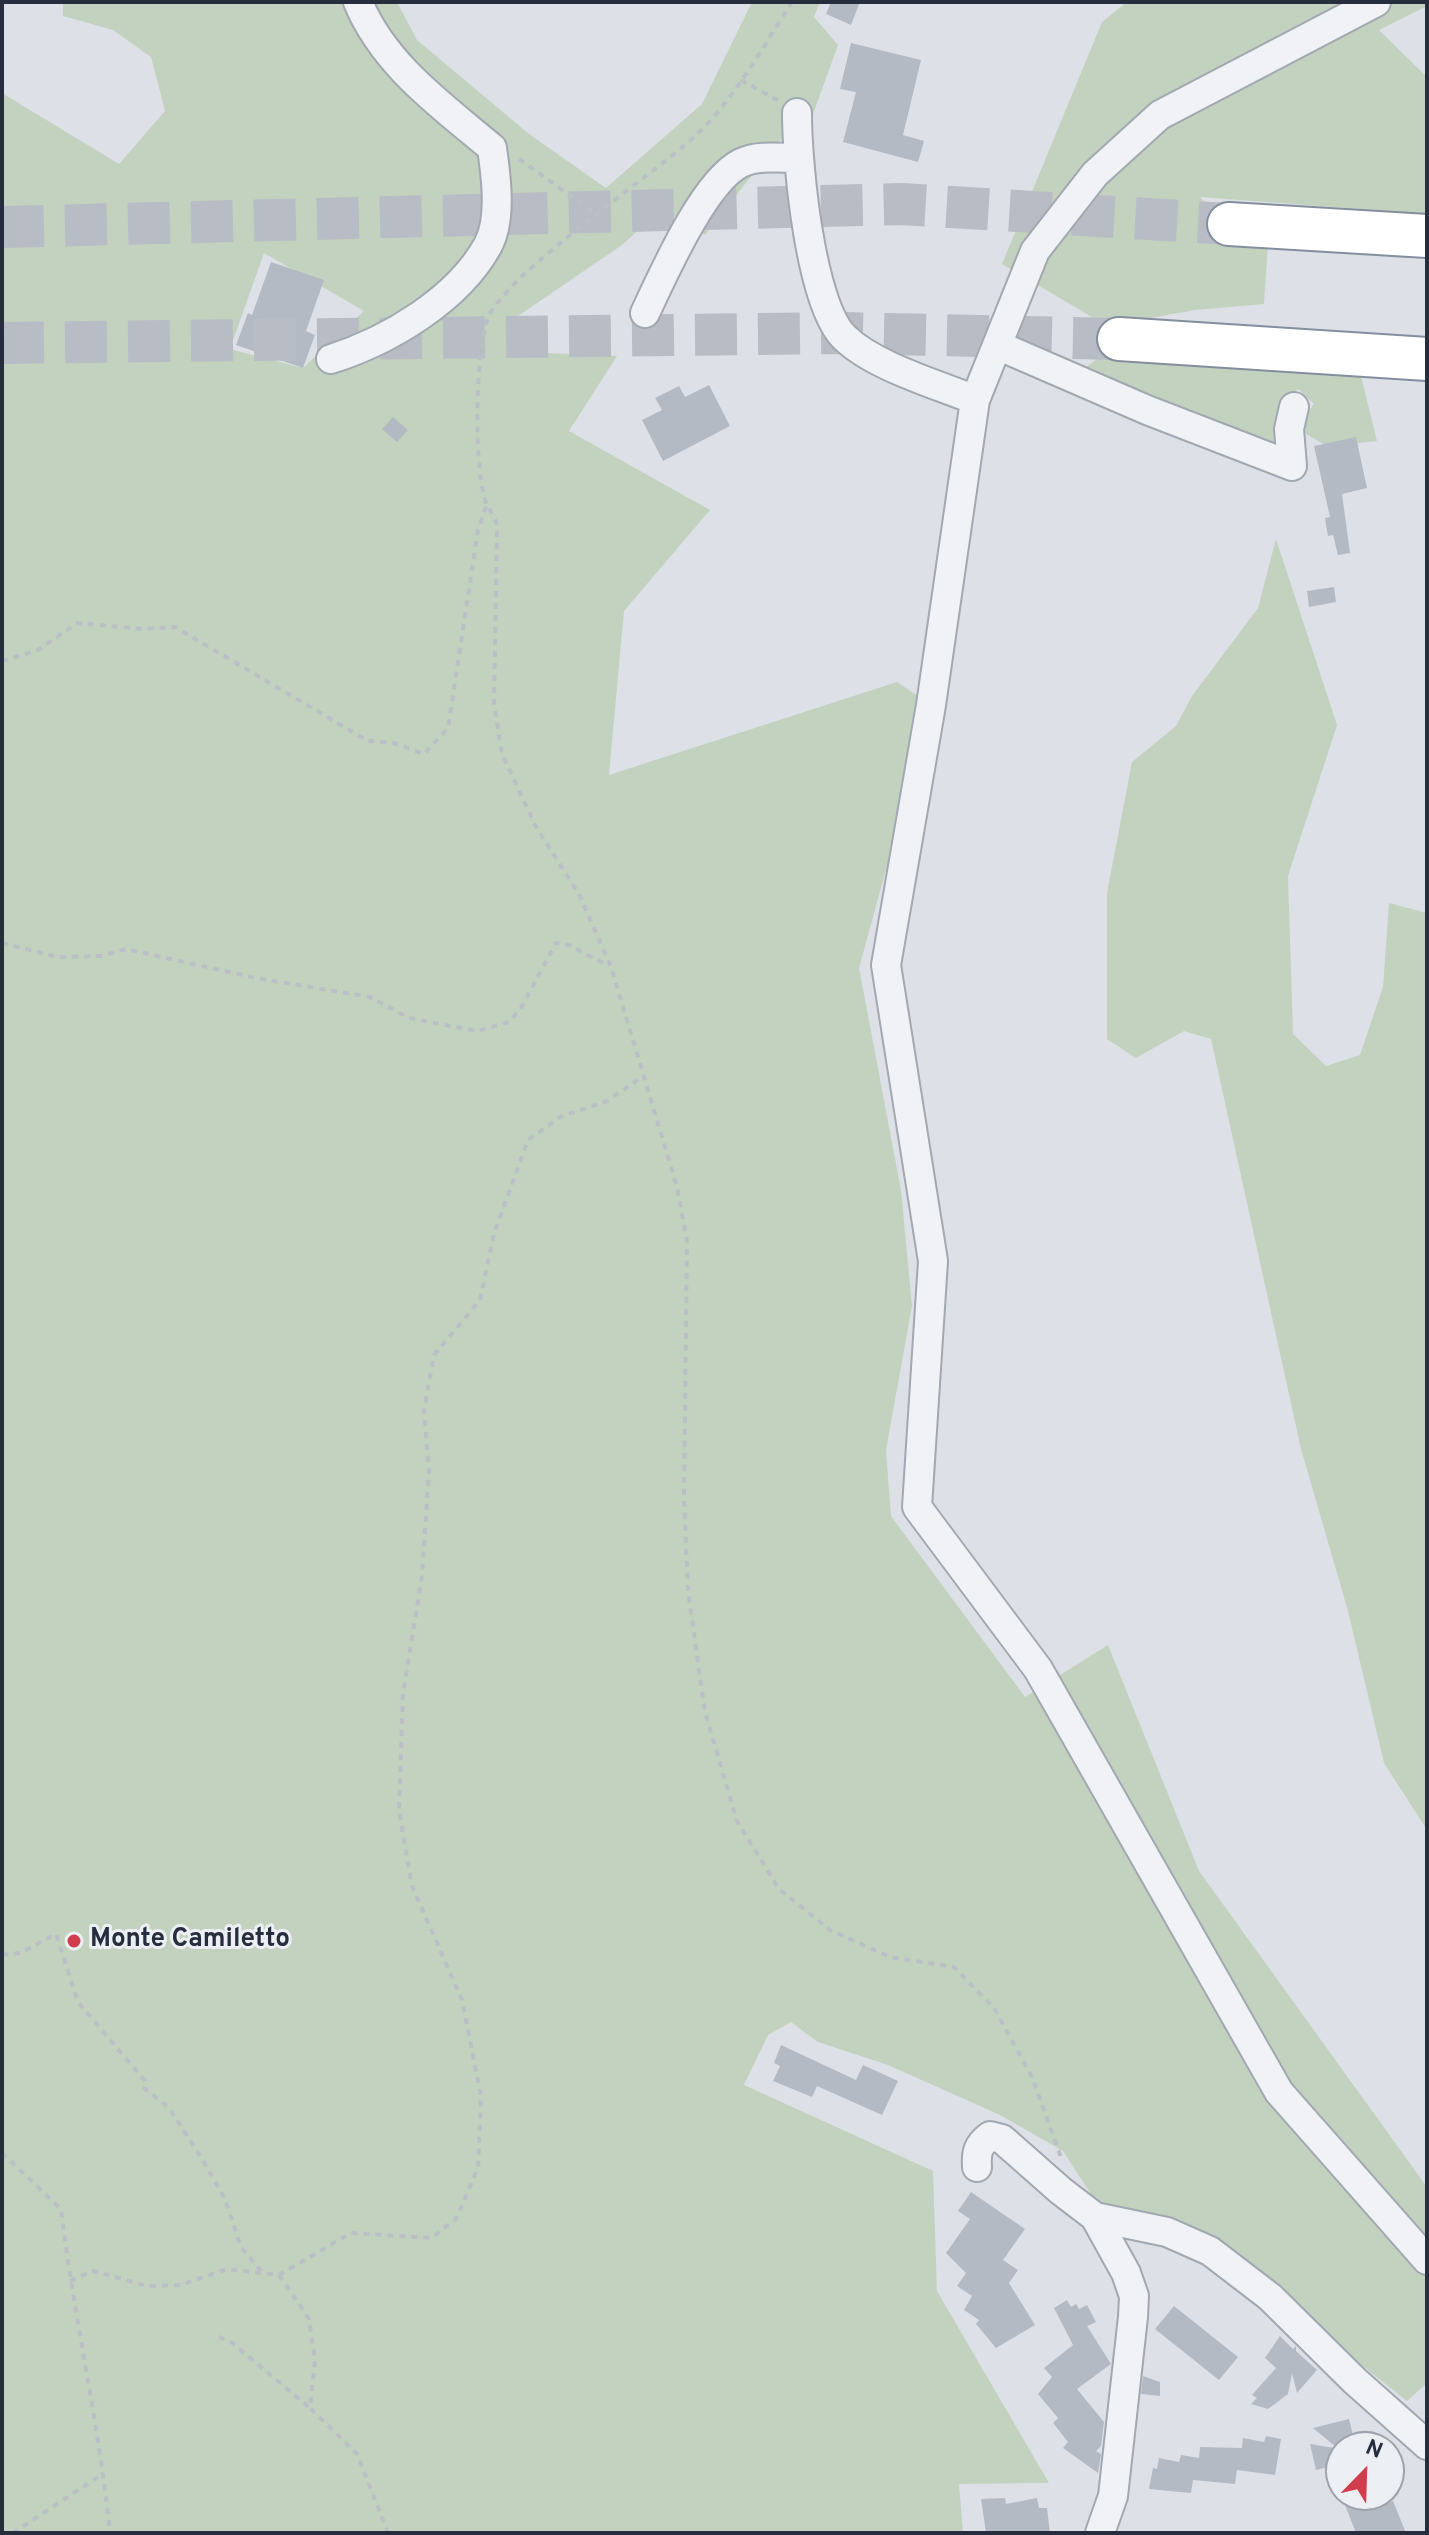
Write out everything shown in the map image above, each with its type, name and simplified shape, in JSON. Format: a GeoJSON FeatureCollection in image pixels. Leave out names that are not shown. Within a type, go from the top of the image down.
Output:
{"type":"FeatureCollection","features":[{"type":"Feature","properties":{"kind":"highway"},"geometry":{"type":"LineString","coordinates":[[1229,224],[1427,236]]}},
{"type":"Feature","properties":{"kind":"highway"},"geometry":{"type":"LineString","coordinates":[[1119,339],[1427,359]]}},
{"type":"Feature","properties":{"kind":"street"},"geometry":{"type":"LineString","coordinates":[[331,359],[370,347],[416,320],[469,271],[488,244],[493,227],[496,177],[492,148],[408,76],[368,26],[358,2]]}},
{"type":"Feature","properties":{"kind":"street"},"geometry":{"type":"LineString","coordinates":[[1376,2],[1160,115],[1095,174],[1035,251],[975,400],[931,705],[886,965],[933,1261],[917,1507],[1038,1669],[1279,2092],[1427,2260]]}},
{"type":"Feature","properties":{"kind":"street"},"geometry":{"type":"LineString","coordinates":[[797,113],[797,158],[823,299],[832,323],[846,339],[868,353],[975,400]]}},
{"type":"Feature","properties":{"kind":"street"},"geometry":{"type":"LineString","coordinates":[[645,313],[673,255],[723,178],[743,162],[758,158],[797,158]]}},
{"type":"Feature","properties":{"kind":"street"},"geometry":{"type":"LineString","coordinates":[[997,345],[1147,410],[1292,466],[1289,429],[1294,407]]}},
{"type":"Feature","properties":{"kind":"street"},"geometry":{"type":"LineString","coordinates":[[977,2167],[976,2153],[981,2143],[990,2136],[1002,2139],[1095,2217],[1126,2273],[1134,2296],[1113,2496],[1100,2533]]}},
{"type":"Feature","properties":{"kind":"street"},"geometry":{"type":"LineString","coordinates":[[1095,2217],[1167,2232],[1210,2251],[1270,2297],[1355,2381],[1427,2445]]}},
{"type":"Feature","properties":{"kind":"path"},"geometry":{"type":"LineString","coordinates":[[792,2],[741,80],[695,137],[526,275],[488,316],[477,366],[481,472],[487,504],[497,526],[494,704],[502,754],[536,827],[579,894],[611,967],[677,1187],[687,1241],[684,1497],[688,1591],[705,1712],[737,1821],[779,1889],[830,1930],[890,1957],[954,1967],[994,2008],[1032,2077],[1064,2164]]}},
{"type":"Feature","properties":{"kind":"path"},"geometry":{"type":"LineString","coordinates":[[741,80],[762,89],[797,113]]}},
{"type":"Feature","properties":{"kind":"path"},"geometry":{"type":"LineString","coordinates":[[492,148],[512,155],[598,215]]}},
{"type":"Feature","properties":{"kind":"path"},"geometry":{"type":"LineString","coordinates":[[2,661],[38,650],[77,623],[142,629],[175,627],[368,741],[394,743],[424,754],[448,728],[478,530],[487,504]]}},
{"type":"Feature","properties":{"kind":"path"},"geometry":{"type":"LineString","coordinates":[[2,943],[58,957],[101,956],[126,949],[256,978],[370,997],[409,1018],[477,1031],[509,1022],[521,1008],[556,943],[569,945],[611,967]]}},
{"type":"Feature","properties":{"kind":"path"},"geometry":{"type":"LineString","coordinates":[[70,2281],[93,2271],[147,2286],[180,2285],[227,2269],[279,2275],[351,2233],[431,2238],[456,2219],[478,2168],[481,2096],[462,2000],[412,1886],[399,1811],[403,1694],[422,1576],[429,1470],[424,1410],[434,1355],[480,1300],[494,1233],[528,1140],[560,1117],[607,1101],[642,1077]]}},
{"type":"Feature","properties":{"kind":"path"},"geometry":{"type":"LineString","coordinates":[[2,1955],[20,1953],[56,1934],[78,2002],[145,2081],[144,2088],[169,2108],[225,2199],[241,2247],[262,2273]]}},
{"type":"Feature","properties":{"kind":"path"},"geometry":{"type":"LineString","coordinates":[[2,2153],[61,2209],[70,2281],[104,2473],[110,2533]]}},
{"type":"Feature","properties":{"kind":"path"},"geometry":{"type":"LineString","coordinates":[[279,2275],[309,2319],[315,2361],[310,2408]]}},
{"type":"Feature","properties":{"kind":"path"},"geometry":{"type":"LineString","coordinates":[[219,2337],[230,2341],[310,2408],[357,2454],[388,2533]]}},
{"type":"Feature","properties":{"kind":"path"},"geometry":{"type":"LineString","coordinates":[[13,2533],[104,2473]]}},
{"type":"Feature","properties":{"kind":"green space"},"geometry":{"type":"Polygon","coordinates":[[[63,2],[397,2],[417,40],[529,134],[606,188],[702,104],[752,2],[820,2],[814,17],[838,45],[812,117],[778,142],[705,235],[665,212],[657,213],[622,245],[518,316],[547,353],[617,356],[569,431],[710,510],[624,611],[609,775],[897,682],[931,705],[859,968],[901,1190],[912,1306],[886,1450],[891,1516],[1025,1697],[1108,1645],[1199,1871],[1427,2187],[1427,2383],[1407,2401],[1211,2246],[1096,2202],[1063,2151],[1000,2115],[888,2065],[818,2042],[791,2022],[768,2035],[744,2085],[933,2171],[937,2291],[1049,2483],[959,2484],[963,2533],[2,2533],[2,93],[119,164],[165,111],[151,57],[113,30],[63,16],[63,2]],[[264,253],[230,349],[303,368],[364,311],[264,253]]]}},
{"type":"Feature","properties":{"kind":"green space"},"geometry":{"type":"Polygon","coordinates":[[[1127,2],[1427,2],[1427,6],[1379,30],[1427,77],[1427,214],[1200,197],[1239,240],[1268,242],[1264,304],[1195,310],[1123,323],[1097,320],[1002,264],[1102,22],[1127,2]]]}},
{"type":"Feature","properties":{"kind":"green space"},"geometry":{"type":"Polygon","coordinates":[[[1098,358],[1361,376],[1377,441],[1327,446],[1296,428],[1314,404],[1298,389],[1282,406],[1284,438],[1261,448],[1085,368],[1098,358]]]}},
{"type":"Feature","properties":{"kind":"green space"},"geometry":{"type":"Polygon","coordinates":[[[1276,539],[1337,725],[1288,876],[1293,1034],[1326,1066],[1360,1055],[1383,987],[1389,903],[1427,913],[1427,1830],[1384,1763],[1348,1611],[1301,1449],[1211,1039],[1184,1031],[1136,1058],[1107,1039],[1107,893],[1132,762],[1176,726],[1192,696],[1258,608],[1276,539]]]}},
{"type":"Feature","properties":{"kind":"building"},"geometry":{"type":"Polygon","coordinates":[[[831,2],[860,2],[851,25],[826,14],[831,2]]]}},
{"type":"Feature","properties":{"kind":"building"},"geometry":{"type":"Polygon","coordinates":[[[851,43],[921,60],[903,135],[924,141],[918,162],[843,142],[856,92],[840,89],[851,43]]]}},
{"type":"Feature","properties":{"kind":"building"},"geometry":{"type":"Polygon","coordinates":[[[271,262],[324,280],[306,331],[315,335],[303,368],[236,345],[248,313],[252,315],[271,262]]]}},
{"type":"Feature","properties":{"kind":"building"},"geometry":{"type":"Polygon","coordinates":[[[709,385],[730,426],[663,461],[642,420],[662,410],[655,398],[679,386],[685,397],[709,385]]]}},
{"type":"Feature","properties":{"kind":"building"},"geometry":{"type":"Polygon","coordinates":[[[393,417],[408,430],[397,442],[382,429],[393,417]]]}},
{"type":"Feature","properties":{"kind":"building"},"geometry":{"type":"Polygon","coordinates":[[[1356,437],[1367,488],[1342,494],[1350,553],[1338,555],[1333,535],[1328,536],[1325,518],[1330,517],[1314,446],[1356,437]]]}},
{"type":"Feature","properties":{"kind":"building"},"geometry":{"type":"Polygon","coordinates":[[[1334,587],[1336,602],[1309,607],[1307,591],[1334,587]]]}},
{"type":"Feature","properties":{"kind":"building"},"geometry":{"type":"Polygon","coordinates":[[[781,2045],[856,2080],[863,2065],[898,2081],[882,2115],[817,2086],[812,2097],[773,2081],[780,2066],[774,2063],[781,2045]]]}},
{"type":"Feature","properties":{"kind":"building"},"geometry":{"type":"Polygon","coordinates":[[[971,2192],[1025,2229],[1003,2260],[1018,2270],[1009,2283],[1035,2325],[996,2348],[976,2324],[979,2320],[964,2310],[972,2296],[957,2286],[966,2273],[946,2253],[970,2219],[958,2211],[971,2192]]]}},
{"type":"Feature","properties":{"kind":"building"},"geometry":{"type":"Polygon","coordinates":[[[1067,2300],[1071,2307],[1076,2304],[1079,2309],[1087,2305],[1096,2322],[1087,2326],[1111,2364],[1077,2389],[1104,2422],[1101,2446],[1096,2451],[1101,2454],[1098,2473],[1063,2448],[1068,2442],[1053,2423],[1058,2418],[1038,2394],[1052,2377],[1044,2368],[1073,2345],[1054,2308],[1067,2300]]]}},
{"type":"Feature","properties":{"kind":"building"},"geometry":{"type":"Polygon","coordinates":[[[1174,2306],[1238,2357],[1219,2380],[1155,2329],[1174,2306]]]}},
{"type":"Feature","properties":{"kind":"building"},"geometry":{"type":"Polygon","coordinates":[[[1280,2336],[1293,2349],[1296,2346],[1296,2351],[1317,2370],[1297,2393],[1292,2373],[1288,2394],[1268,2409],[1251,2404],[1257,2398],[1252,2395],[1276,2368],[1265,2358],[1280,2336]]]}},
{"type":"Feature","properties":{"kind":"building"},"geometry":{"type":"Polygon","coordinates":[[[1143,2376],[1160,2382],[1160,2396],[1141,2394],[1143,2376]]]}},
{"type":"Feature","properties":{"kind":"building"},"geometry":{"type":"Polygon","coordinates":[[[1349,2419],[1352,2431],[1325,2431],[1325,2438],[1313,2428],[1349,2419]]]}},
{"type":"Feature","properties":{"kind":"building"},"geometry":{"type":"Polygon","coordinates":[[[1266,2436],[1281,2439],[1275,2475],[1237,2470],[1235,2484],[1193,2480],[1191,2493],[1149,2489],[1153,2468],[1157,2469],[1159,2458],[1179,2462],[1181,2455],[1199,2458],[1200,2447],[1242,2448],[1243,2438],[1264,2442],[1266,2436]]]}},
{"type":"Feature","properties":{"kind":"building"},"geometry":{"type":"Polygon","coordinates":[[[1310,2444],[1325,2446],[1325,2468],[1316,2470],[1310,2444]]]}},
{"type":"Feature","properties":{"kind":"building"},"geometry":{"type":"Polygon","coordinates":[[[1005,2498],[1006,2504],[1037,2498],[1039,2508],[1047,2508],[1050,2533],[986,2533],[981,2499],[1005,2498]]]}},
{"type":"Feature","properties":{"kind":"building"},"geometry":{"type":"Polygon","coordinates":[[[1347,2511],[1397,2511],[1406,2533],[1356,2533],[1347,2511]]]}},
{"type":"Feature","properties":{"kind":"tunnel"},"geometry":{"type":"LineString","coordinates":[[2,227],[902,204],[1229,224]]}},
{"type":"Feature","properties":{"kind":"tunnel"},"geometry":{"type":"LineString","coordinates":[[2,343],[843,333],[1119,339]]}},
{"type":"Feature","properties":{"kind":"place","name":"Monte Camiletto"},"geometry":{"type":"Point","coordinates":[74,1941]}}]}
